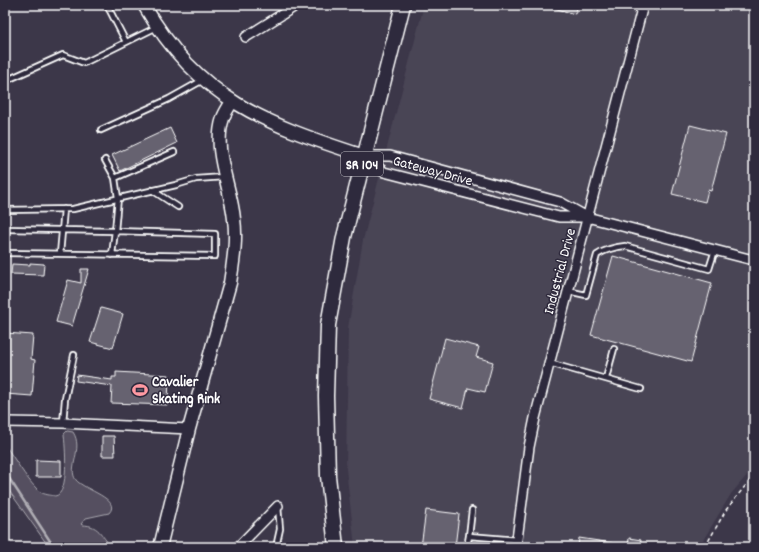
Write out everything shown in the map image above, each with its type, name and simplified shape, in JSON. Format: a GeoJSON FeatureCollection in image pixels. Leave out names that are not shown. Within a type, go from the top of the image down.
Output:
{"type":"FeatureCollection","features":[{"type":"Feature","properties":{"kind":"main road","name":"SR 104"},"geometry":{"type":"LineString","coordinates":[[336,547],[328,476],[326,396],[328,325],[344,237],[403,5]]}},
{"type":"Feature","properties":{"kind":"street"},"geometry":{"type":"LineString","coordinates":[[144,5],[157,27],[174,50],[203,80],[232,101],[285,129],[364,156]]}},
{"type":"Feature","properties":{"kind":"street"},"geometry":{"type":"LineString","coordinates":[[246,37],[297,5]]}},
{"type":"Feature","properties":{"kind":"street","name":"Industrial Drive"},"geometry":{"type":"LineString","coordinates":[[517,543],[529,447],[549,363],[643,5]]}},
{"type":"Feature","properties":{"kind":"street"},"geometry":{"type":"LineString","coordinates":[[160,547],[189,428],[230,283],[233,262],[235,221],[225,177],[219,140],[223,117],[232,101]]}},
{"type":"Feature","properties":{"kind":"street","name":"Gateway Drive"},"geometry":{"type":"LineString","coordinates":[[364,156],[390,156],[560,202],[587,217]]}},
{"type":"Feature","properties":{"kind":"street","name":"Gateway Drive"},"geometry":{"type":"LineString","coordinates":[[364,156],[384,172],[559,217],[587,217],[753,260]]}},
{"type":"Feature","properties":{"kind":"street"},"geometry":{"type":"LineString","coordinates":[[5,422],[189,428]]}},
{"type":"Feature","properties":{"kind":"street"},"geometry":{"type":"LineString","coordinates":[[238,547],[278,506]]}},
{"type":"Feature","properties":{"kind":"lane"},"geometry":{"type":"LineString","coordinates":[[108,6],[126,42]]}},
{"type":"Feature","properties":{"kind":"lane"},"geometry":{"type":"LineString","coordinates":[[5,81],[63,55],[84,63],[157,27]]}},
{"type":"Feature","properties":{"kind":"lane"},"geometry":{"type":"LineString","coordinates":[[100,130],[169,99],[203,80]]}},
{"type":"Feature","properties":{"kind":"lane"},"geometry":{"type":"LineString","coordinates":[[115,178],[174,152]]}},
{"type":"Feature","properties":{"kind":"lane"},"geometry":{"type":"LineString","coordinates":[[105,160],[115,178],[118,198],[112,255]]}},
{"type":"Feature","properties":{"kind":"lane"},"geometry":{"type":"LineString","coordinates":[[5,210],[73,209],[196,179],[225,177]]}},
{"type":"Feature","properties":{"kind":"lane"},"geometry":{"type":"LineString","coordinates":[[152,190],[178,206]]}},
{"type":"Feature","properties":{"kind":"lane"},"geometry":{"type":"LineString","coordinates":[[60,254],[64,209]]}},
{"type":"Feature","properties":{"kind":"lane"},"geometry":{"type":"LineString","coordinates":[[5,229],[215,234],[215,256],[5,253]]}},
{"type":"Feature","properties":{"kind":"lane"},"geometry":{"type":"LineString","coordinates":[[568,291],[586,295],[597,255],[617,246],[625,246],[709,269],[715,250]]}},
{"type":"Feature","properties":{"kind":"lane"},"geometry":{"type":"LineString","coordinates":[[606,378],[614,349]]}},
{"type":"Feature","properties":{"kind":"lane"},"geometry":{"type":"LineString","coordinates":[[63,423],[65,398],[74,355]]}},
{"type":"Feature","properties":{"kind":"lane"},"geometry":{"type":"LineString","coordinates":[[549,363],[606,378],[640,389]]}},
{"type":"Feature","properties":{"kind":"lane"},"geometry":{"type":"LineString","coordinates":[[276,547],[280,529],[278,506]]}},
{"type":"Feature","properties":{"kind":"lane"},"geometry":{"type":"LineString","coordinates":[[467,547],[472,510]]}},
{"type":"Feature","properties":{"kind":"lane"},"geometry":{"type":"LineString","coordinates":[[469,536],[517,543]]}},
{"type":"Feature","properties":{"kind":"path"},"geometry":{"type":"LineString","coordinates":[[705,547],[726,510],[754,474]]}},
{"type":"Feature","properties":{"kind":"shaded area"},"geometry":{"type":"Polygon","coordinates":[[[424,5],[754,5],[754,467],[731,494],[699,547],[355,547],[346,469],[348,328],[363,240],[424,5]]]}},
{"type":"Feature","properties":{"kind":"shaded area"},"geometry":{"type":"Polygon","coordinates":[[[67,431],[73,432],[76,438],[77,445],[73,470],[76,480],[80,484],[106,499],[112,508],[109,513],[86,518],[81,524],[94,527],[113,547],[49,547],[5,485],[5,445],[28,479],[39,491],[55,496],[60,493],[65,478],[66,458],[64,434],[67,431]]]}},
{"type":"Feature","properties":{"kind":"building"},"geometry":{"type":"Polygon","coordinates":[[[550,5],[578,5],[575,14],[550,7],[550,5]]]}},
{"type":"Feature","properties":{"kind":"building"},"geometry":{"type":"Polygon","coordinates":[[[690,125],[726,134],[711,191],[708,190],[705,202],[672,194],[690,125]]]}},
{"type":"Feature","properties":{"kind":"building"},"geometry":{"type":"Polygon","coordinates":[[[170,128],[177,143],[120,171],[112,155],[170,128]]]}},
{"type":"Feature","properties":{"kind":"building"},"geometry":{"type":"Polygon","coordinates":[[[613,256],[712,283],[691,362],[591,335],[613,256]]]}},
{"type":"Feature","properties":{"kind":"building"},"geometry":{"type":"Polygon","coordinates":[[[30,263],[44,264],[43,275],[11,274],[12,264],[30,265],[30,263]]]}},
{"type":"Feature","properties":{"kind":"building"},"geometry":{"type":"Polygon","coordinates":[[[81,269],[89,269],[72,326],[56,322],[68,280],[81,283],[81,269]]]}},
{"type":"Feature","properties":{"kind":"building"},"geometry":{"type":"Polygon","coordinates":[[[101,308],[123,314],[113,348],[90,342],[101,308]]]}},
{"type":"Feature","properties":{"kind":"building"},"geometry":{"type":"Polygon","coordinates":[[[5,333],[33,335],[31,359],[35,360],[32,396],[5,394],[5,333]]]}},
{"type":"Feature","properties":{"kind":"building"},"geometry":{"type":"Polygon","coordinates":[[[445,338],[479,347],[476,357],[493,362],[485,392],[468,388],[463,408],[429,399],[445,338]]]}},
{"type":"Feature","properties":{"kind":"building","name":"Cavalier Skating Rink"},"geometry":{"type":"Polygon","coordinates":[[[116,372],[169,375],[168,405],[111,403],[112,386],[76,381],[77,375],[112,380],[112,377],[116,377],[116,372]]]}},
{"type":"Feature","properties":{"kind":"building"},"geometry":{"type":"Polygon","coordinates":[[[102,436],[114,436],[115,456],[102,456],[102,436]]]}},
{"type":"Feature","properties":{"kind":"building"},"geometry":{"type":"Polygon","coordinates":[[[36,460],[61,461],[61,477],[36,477],[36,460]]]}},
{"type":"Feature","properties":{"kind":"building"},"geometry":{"type":"Polygon","coordinates":[[[426,510],[459,514],[455,547],[421,547],[426,510]]]}},
{"type":"Feature","properties":{"kind":"building"},"geometry":{"type":"Polygon","coordinates":[[[579,538],[612,543],[611,547],[578,547],[579,538]]]}},
{"type":"Feature","properties":{"kind":"building"},"geometry":{"type":"Polygon","coordinates":[[[629,538],[641,540],[640,547],[628,547],[629,538]]]}},
{"type":"Feature","properties":{"kind":"waterway"},"geometry":{"type":"LineString","coordinates":[[5,472],[54,547]]}},
{"type":"Feature","properties":{"kind":"place","name":"Cavalier Skating Rink"},"geometry":{"type":"Point","coordinates":[140,390]}}]}
